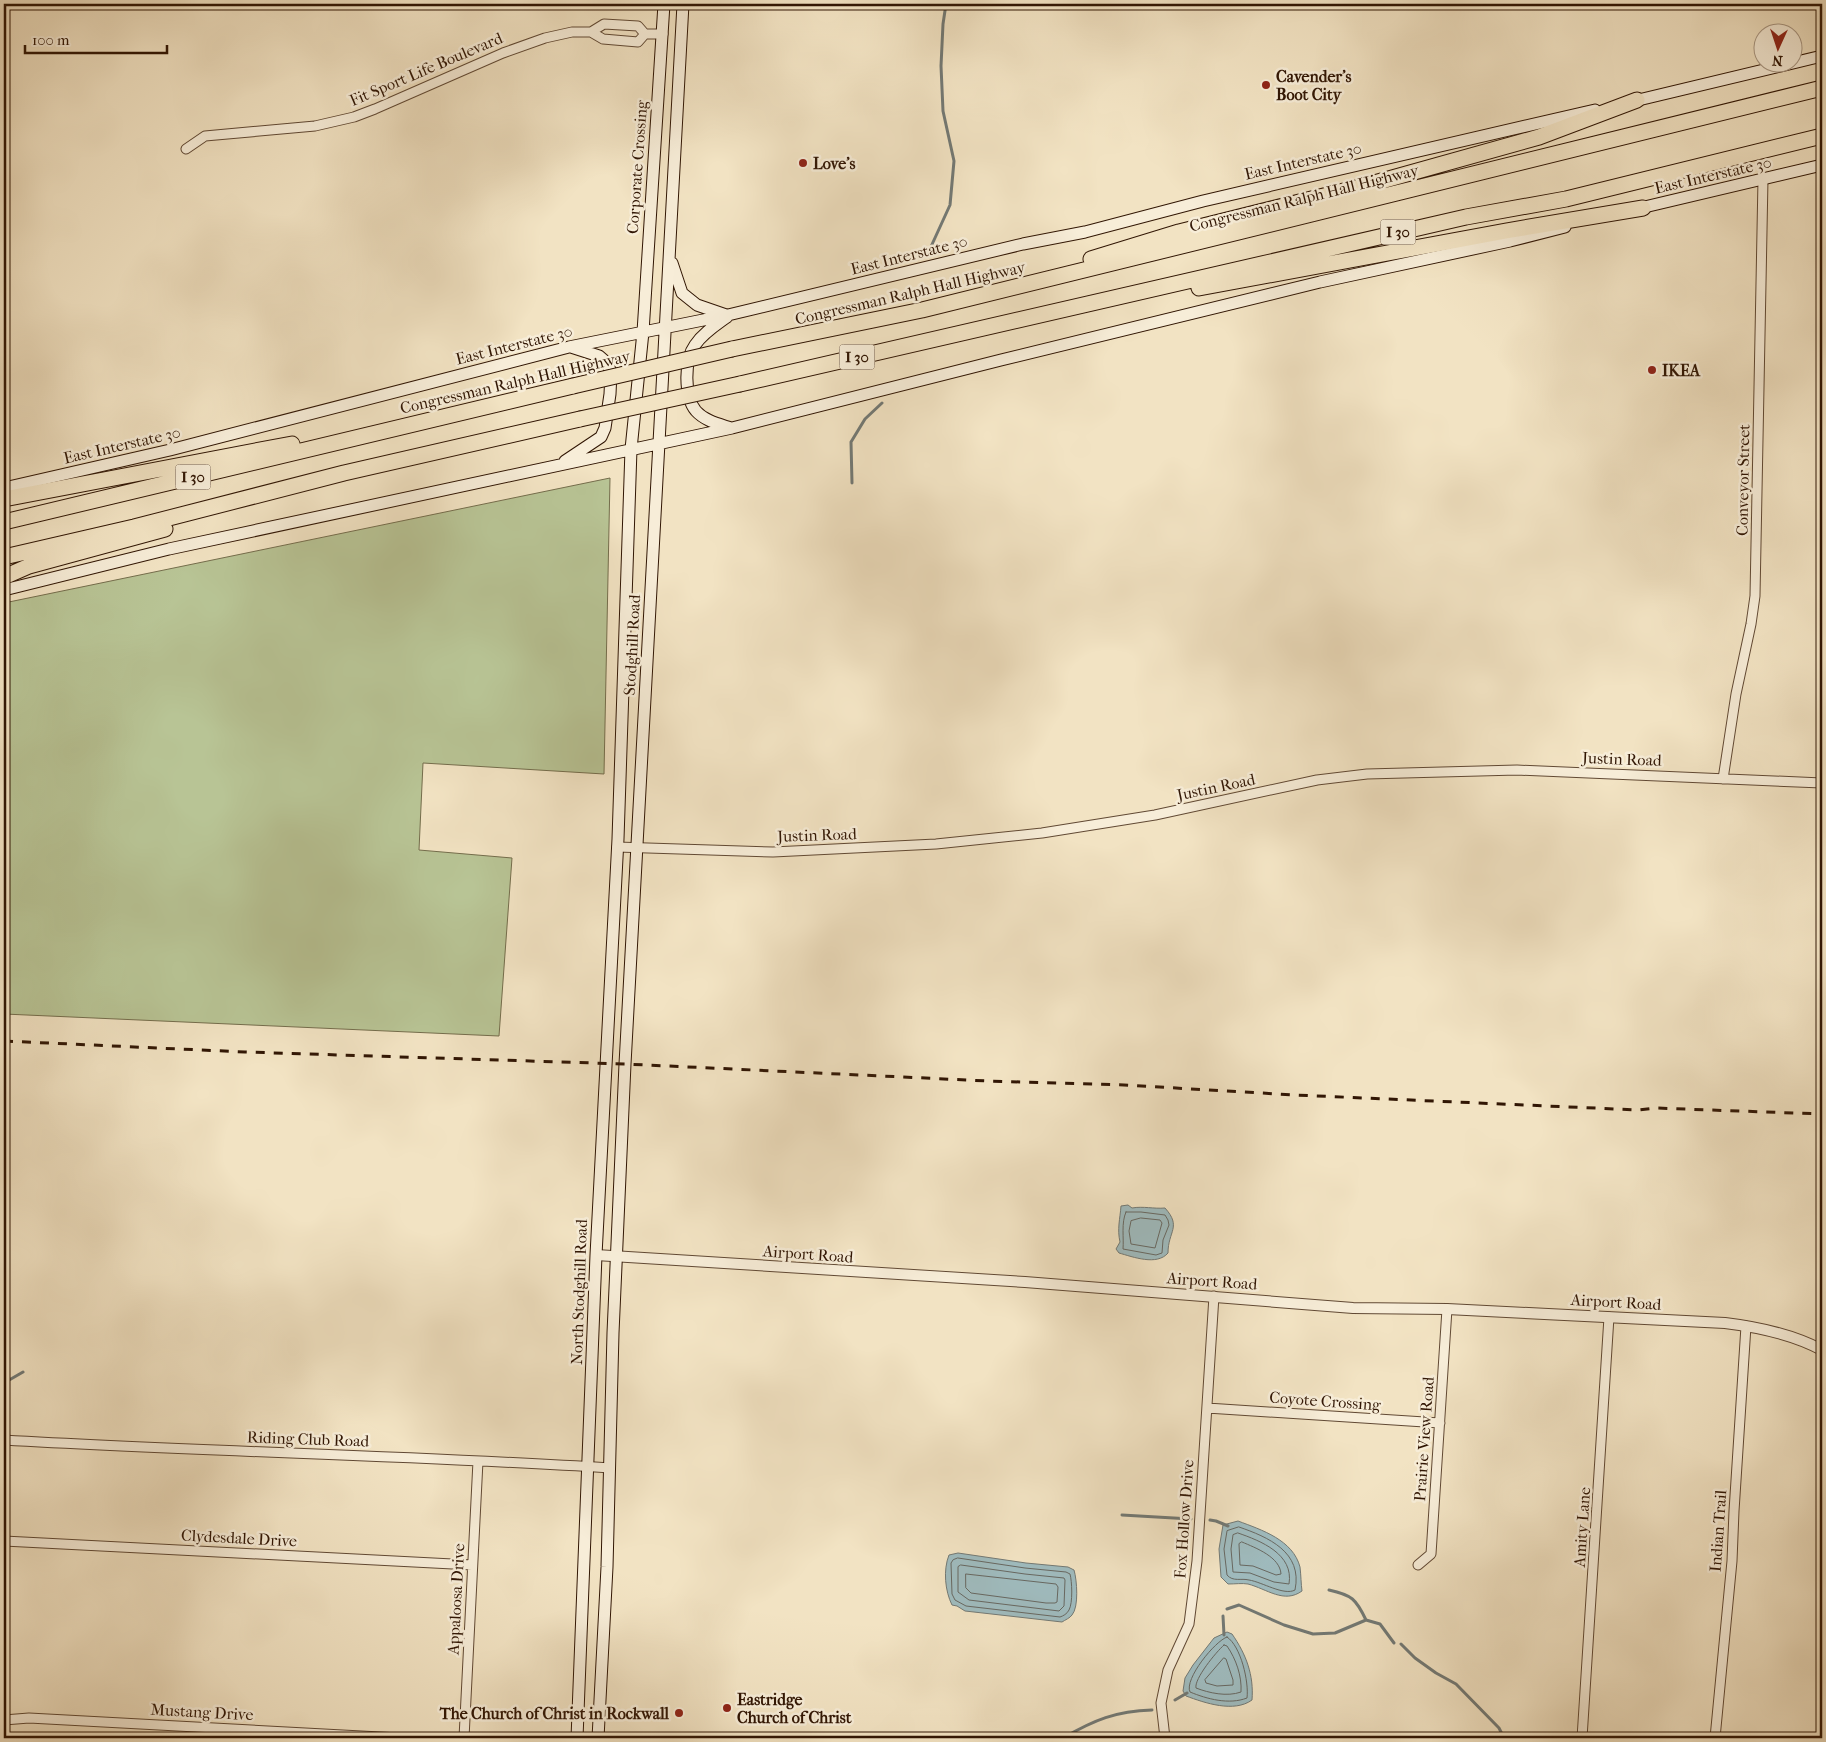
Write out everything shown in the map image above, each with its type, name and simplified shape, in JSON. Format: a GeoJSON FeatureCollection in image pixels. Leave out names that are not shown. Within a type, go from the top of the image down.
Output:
{"type":"FeatureCollection","features":[{"type":"Feature","properties":{"kind":"highway","name":"Congressman Ralph Hall Highway"},"geometry":{"type":"LineString","coordinates":[[4,522],[732,349],[922,310],[1822,88]]}},
{"type":"Feature","properties":{"kind":"highway"},"geometry":{"type":"LineString","coordinates":[[1025,285],[1062,268],[1179,232],[1360,187],[1539,137],[1637,100]]}},
{"type":"Feature","properties":{"kind":"highway","name":"I 30"},"geometry":{"type":"LineString","coordinates":[[4,557],[134,527],[344,473],[1466,217],[1566,199],[1822,136]]}},
{"type":"Feature","properties":{"kind":"highway"},"geometry":{"type":"LineString","coordinates":[[974,330],[1029,324],[1247,278],[1643,208]]}},
{"type":"Feature","properties":{"kind":"highway"},"geometry":{"type":"LineString","coordinates":[[4,499],[269,448],[383,432]]}},
{"type":"Feature","properties":{"kind":"highway"},"geometry":{"type":"LineString","coordinates":[[4,576],[29,566],[313,488],[344,473]]}},
{"type":"Feature","properties":{"kind":"main road","name":"Corporate Crossing"},"geometry":{"type":"LineString","coordinates":[[631,449],[642,332],[664,4]]}},
{"type":"Feature","properties":{"kind":"main road"},"geometry":{"type":"LineString","coordinates":[[666,328],[683,4]]}},
{"type":"Feature","properties":{"kind":"main road","name":"East Interstate 30"},"geometry":{"type":"LineString","coordinates":[[4,488],[170,450],[569,347],[728,315],[1023,244],[1084,232],[1211,199],[1822,56]]}},
{"type":"Feature","properties":{"kind":"main road","name":"East Interstate 30"},"geometry":{"type":"LineString","coordinates":[[4,590],[169,549],[732,428],[1328,280],[1510,241],[1822,165]]}},
{"type":"Feature","properties":{"kind":"main road"},"geometry":{"type":"LineString","coordinates":[[670,256],[682,293],[697,305],[728,315]]}},
{"type":"Feature","properties":{"kind":"main road"},"geometry":{"type":"LineString","coordinates":[[728,315],[696,343],[687,365],[687,376],[691,403],[696,411],[706,419],[732,428]]}},
{"type":"Feature","properties":{"kind":"main road","name":"Stodghill Road"},"geometry":{"type":"LineString","coordinates":[[637,848],[666,328]]}},
{"type":"Feature","properties":{"kind":"main road"},"geometry":{"type":"LineString","coordinates":[[557,466],[601,437],[605,428],[610,394],[611,372],[607,363],[600,356],[569,347]]}},
{"type":"Feature","properties":{"kind":"main road","name":"Stodghill Road"},"geometry":{"type":"LineString","coordinates":[[617,847],[631,449]]}},
{"type":"Feature","properties":{"kind":"main road","name":"North Stodghill Road"},"geometry":{"type":"LineString","coordinates":[[577,1738],[596,1256],[617,847]]}},
{"type":"Feature","properties":{"kind":"main road"},"geometry":{"type":"LineString","coordinates":[[598,1738],[617,1257],[637,848]]}},
{"type":"Feature","properties":{"kind":"street","name":"Fit Sport Life Boulevard"},"geometry":{"type":"LineString","coordinates":[[186,150],[205,136],[316,126],[354,117],[545,38],[572,32],[591,32],[604,24],[638,26],[645,34],[662,34]]}},
{"type":"Feature","properties":{"kind":"street","name":"Fit Sport Life Boulevard"},"geometry":{"type":"LineString","coordinates":[[591,32],[602,39],[638,42],[645,34]]}},
{"type":"Feature","properties":{"kind":"street","name":"Conveyor Street"},"geometry":{"type":"LineString","coordinates":[[1723,779],[1736,694],[1755,596],[1764,179]]}},
{"type":"Feature","properties":{"kind":"street","name":"Justin Road"},"geometry":{"type":"LineString","coordinates":[[617,847],[773,852],[936,844],[1042,833],[1155,815],[1317,780],[1367,774],[1518,770],[1822,783]]}},
{"type":"Feature","properties":{"kind":"street","name":"Airport Road"},"geometry":{"type":"LineString","coordinates":[[596,1256],[1025,1282],[1353,1308],[1447,1309],[1746,1326],[1802,1340],[1822,1350]]}},
{"type":"Feature","properties":{"kind":"street","name":"Fox Hollow Drive"},"geometry":{"type":"LineString","coordinates":[[1165,1738],[1162,1717],[1163,1694],[1168,1670],[1189,1624],[1198,1561],[1214,1296]]}},
{"type":"Feature","properties":{"kind":"street","name":"Prairie View Road"},"geometry":{"type":"LineString","coordinates":[[1418,1565],[1430,1554],[1447,1309]]}},
{"type":"Feature","properties":{"kind":"street","name":"Amity Lane"},"geometry":{"type":"LineString","coordinates":[[1582,1738],[1610,1317]]}},
{"type":"Feature","properties":{"kind":"street","name":"Indian Trail"},"geometry":{"type":"LineString","coordinates":[[1715,1738],[1732,1561],[1746,1326]]}},
{"type":"Feature","properties":{"kind":"street","name":"Coyote Crossing"},"geometry":{"type":"LineString","coordinates":[[1207,1408],[1440,1423]]}},
{"type":"Feature","properties":{"kind":"street","name":"Riding Club Road"},"geometry":{"type":"LineString","coordinates":[[4,1440],[116,1447],[610,1468]]}},
{"type":"Feature","properties":{"kind":"street","name":"Appaloosa Drive"},"geometry":{"type":"LineString","coordinates":[[464,1738],[478,1461]]}},
{"type":"Feature","properties":{"kind":"street","name":"Clydesdale Drive"},"geometry":{"type":"LineString","coordinates":[[4,1541],[472,1565]]}},
{"type":"Feature","properties":{"kind":"street","name":"Mustang Drive"},"geometry":{"type":"LineString","coordinates":[[4,1720],[29,1718],[399,1738]]}},
{"type":"Feature","properties":{"kind":"green space"},"geometry":{"type":"Polygon","coordinates":[[[610,478],[604,774],[423,763],[419,850],[512,858],[499,1036],[4,1014],[4,603],[610,478]]]}},
{"type":"Feature","properties":{"kind":"water"},"geometry":{"type":"Polygon","coordinates":[[[1128,1205],[1132,1208],[1165,1208],[1170,1214],[1173,1220],[1173,1229],[1168,1253],[1163,1257],[1151,1260],[1131,1257],[1119,1253],[1116,1249],[1120,1242],[1121,1206],[1128,1205]]]}},
{"type":"Feature","properties":{"kind":"water"},"geometry":{"type":"Polygon","coordinates":[[[1238,1521],[1266,1532],[1284,1543],[1291,1550],[1300,1567],[1302,1591],[1295,1595],[1282,1596],[1248,1584],[1228,1584],[1221,1577],[1219,1549],[1223,1525],[1238,1521]]]}},
{"type":"Feature","properties":{"kind":"water"},"geometry":{"type":"Polygon","coordinates":[[[958,1553],[1068,1567],[1074,1570],[1077,1593],[1076,1606],[1072,1615],[1062,1622],[965,1611],[952,1605],[946,1587],[945,1574],[949,1555],[958,1553]]]}},
{"type":"Feature","properties":{"kind":"water"},"geometry":{"type":"Polygon","coordinates":[[[1227,1632],[1232,1634],[1248,1665],[1252,1682],[1252,1700],[1237,1706],[1219,1706],[1186,1696],[1183,1691],[1185,1678],[1193,1665],[1214,1638],[1227,1632]]]}},
{"type":"Feature","properties":{"kind":"waterway"},"geometry":{"type":"LineString","coordinates":[[929,251],[950,205],[954,161],[943,111],[941,66],[946,4]]}},
{"type":"Feature","properties":{"kind":"waterway"},"geometry":{"type":"LineString","coordinates":[[852,483],[851,442],[865,419],[882,403]]}},
{"type":"Feature","properties":{"kind":"waterway"},"geometry":{"type":"LineString","coordinates":[[4,1383],[23,1372]]}},
{"type":"Feature","properties":{"kind":"waterway"},"geometry":{"type":"LineString","coordinates":[[1122,1515],[1191,1519]]}},
{"type":"Feature","properties":{"kind":"waterway"},"geometry":{"type":"LineString","coordinates":[[1210,1520],[1228,1526]]}},
{"type":"Feature","properties":{"kind":"waterway"},"geometry":{"type":"LineString","coordinates":[[1329,1590],[1352,1599],[1366,1620]]}},
{"type":"Feature","properties":{"kind":"waterway"},"geometry":{"type":"LineString","coordinates":[[1227,1609],[1239,1605],[1284,1625],[1313,1634],[1335,1633],[1366,1620],[1380,1624],[1394,1643]]}},
{"type":"Feature","properties":{"kind":"waterway"},"geometry":{"type":"LineString","coordinates":[[1223,1616],[1224,1635]]}},
{"type":"Feature","properties":{"kind":"waterway"},"geometry":{"type":"LineString","coordinates":[[1401,1644],[1415,1658],[1456,1684],[1499,1728],[1504,1738]]}},
{"type":"Feature","properties":{"kind":"waterway"},"geometry":{"type":"LineString","coordinates":[[1175,1700],[1187,1693]]}},
{"type":"Feature","properties":{"kind":"waterway"},"geometry":{"type":"LineString","coordinates":[[1063,1738],[1085,1726],[1106,1718],[1127,1712],[1152,1710]]}},
{"type":"Feature","properties":{"kind":"railway"},"geometry":{"type":"LineString","coordinates":[[4,1041],[245,1052],[625,1064],[988,1081],[1124,1085],[1295,1095],[1639,1110],[1655,1108],[1822,1114]]}},
{"type":"Feature","properties":{"kind":"place","name":"Cavender's Boot City"},"geometry":{"type":"Point","coordinates":[1266,85]}},
{"type":"Feature","properties":{"kind":"place","name":"Love's"},"geometry":{"type":"Point","coordinates":[803,163]}},
{"type":"Feature","properties":{"kind":"place","name":"IKEA"},"geometry":{"type":"Point","coordinates":[1652,370]}},
{"type":"Feature","properties":{"kind":"place","name":"Eastridge Church of Christ"},"geometry":{"type":"Point","coordinates":[727,1708]}},
{"type":"Feature","properties":{"kind":"place","name":"The Church of Christ in Rockwall"},"geometry":{"type":"Point","coordinates":[679,1713]}}]}
